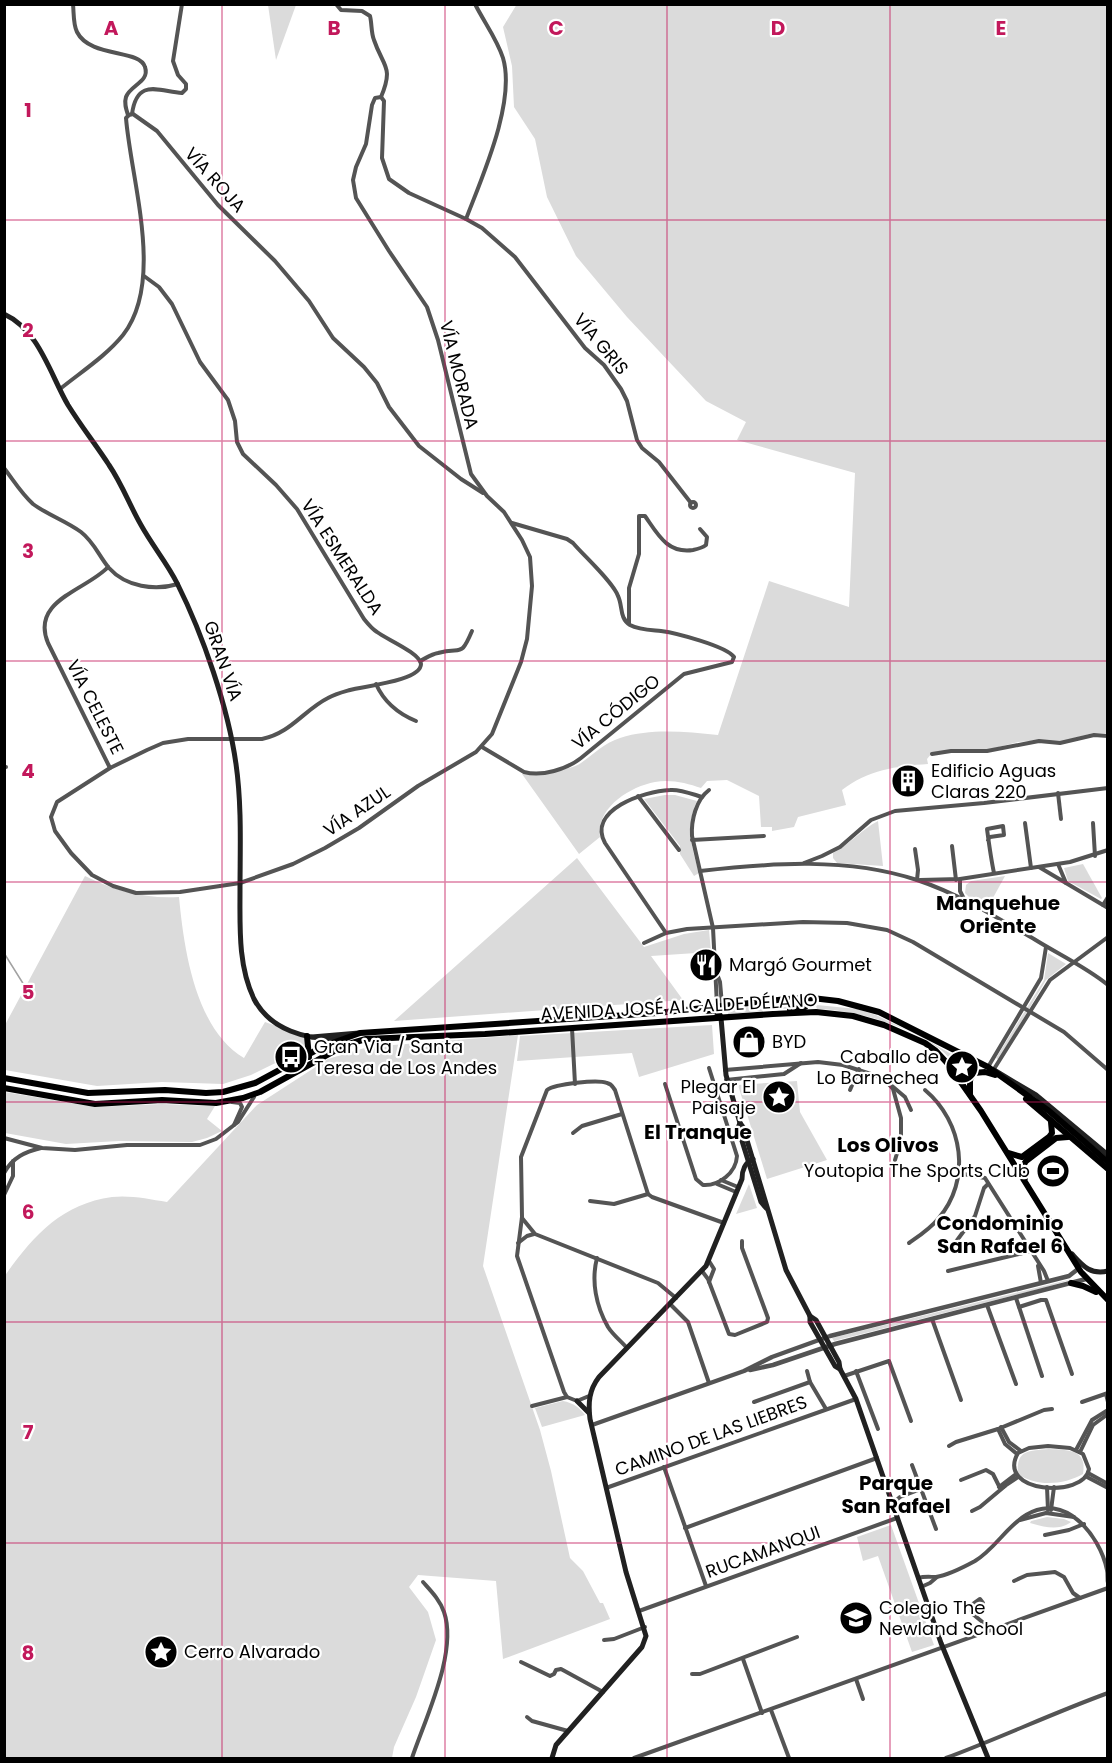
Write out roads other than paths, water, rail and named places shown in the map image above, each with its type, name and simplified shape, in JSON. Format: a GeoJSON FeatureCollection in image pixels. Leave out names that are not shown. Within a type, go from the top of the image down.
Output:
{"type":"FeatureCollection","features":[{"type":"Feature","properties":{"kind":"main road","name":"GRAN VÍA"},"geometry":{"type":"LineString","coordinates":[[4,314],[17,321],[29,333],[60,390],[117,478],[141,525],[178,584],[213,674],[231,739],[237,774],[240,944],[252,995],[261,1011],[283,1028],[317,1040],[366,1039]]}},
{"type":"Feature","properties":{"kind":"main road"},"geometry":{"type":"LineString","coordinates":[[773,1014],[775,1011],[804,1008],[807,1004],[804,998]]}},
{"type":"Feature","properties":{"kind":"main road","name":"AVENIDA JOSÉ ALCALDE DÉLANO"},"geometry":{"type":"LineString","coordinates":[[287,1065],[339,1039],[360,1033],[672,1011],[804,998],[820,999],[856,1004],[879,1012],[1013,1079],[1036,1095],[1107,1155]]}},
{"type":"Feature","properties":{"kind":"main road"},"geometry":{"type":"LineString","coordinates":[[816,1012],[814,1005],[820,999]]}},
{"type":"Feature","properties":{"kind":"main road"},"geometry":{"type":"LineString","coordinates":[[672,1011],[713,1010],[721,1018],[726,1080],[743,1127],[754,1181],[761,1202],[766,1208]]}},
{"type":"Feature","properties":{"kind":"main road","name":"AVENIDA JOSÉ ALCALDE DÉLANO"},"geometry":{"type":"LineString","coordinates":[[4,1088],[95,1104],[162,1100],[225,1102],[260,1092],[345,1045],[366,1039],[773,1014],[816,1012],[843,1015],[872,1021],[925,1043],[944,1059],[1025,1181],[1078,1269],[1106,1299]]}},
{"type":"Feature","properties":{"kind":"main road","name":"GRAN VÍA"},"geometry":{"type":"LineString","coordinates":[[309,1037],[360,1033]]}},
{"type":"Feature","properties":{"kind":"main road"},"geometry":{"type":"LineString","coordinates":[[306,1066],[309,1060],[309,1037]]}},
{"type":"Feature","properties":{"kind":"main road"},"geometry":{"type":"LineString","coordinates":[[4,1078],[88,1094],[159,1090],[215,1093],[247,1086],[287,1065]]}},
{"type":"Feature","properties":{"kind":"main road"},"geometry":{"type":"LineString","coordinates":[[243,1098],[247,1090],[272,1078],[287,1065]]}},
{"type":"Feature","properties":{"kind":"main road"},"geometry":{"type":"LineString","coordinates":[[970,1095],[970,1080],[974,1073],[993,1071]]}},
{"type":"Feature","properties":{"kind":"main road","name":"AVENIDA JOSÉ ALCALDE DÉLANO"},"geometry":{"type":"LineString","coordinates":[[993,1071],[1049,1112],[1107,1162]]}},
{"type":"Feature","properties":{"kind":"main road"},"geometry":{"type":"LineString","coordinates":[[1014,1086],[1051,1122],[1107,1169]]}},
{"type":"Feature","properties":{"kind":"main road"},"geometry":{"type":"LineString","coordinates":[[1007,1153],[1018,1157],[1025,1156],[1049,1137],[1052,1133],[1051,1122]]}},
{"type":"Feature","properties":{"kind":"main road"},"geometry":{"type":"LineString","coordinates":[[1025,1181],[1023,1166],[1026,1161],[1056,1138],[1069,1137]]}},
{"type":"Feature","properties":{"kind":"main road"},"geometry":{"type":"LineString","coordinates":[[552,1758],[554,1747],[642,1647],[646,1636],[645,1627],[627,1579],[592,1425],[589,1396],[595,1383],[709,1262],[739,1185],[751,1162]]}},
{"type":"Feature","properties":{"kind":"main road"},"geometry":{"type":"LineString","coordinates":[[751,1162],[786,1269],[810,1316],[810,1323],[823,1338],[835,1366],[840,1368],[856,1399],[943,1648],[988,1758]]}},
{"type":"Feature","properties":{"kind":"main road"},"geometry":{"type":"LineString","coordinates":[[739,1185],[750,1178],[754,1181]]}},
{"type":"Feature","properties":{"kind":"main road"},"geometry":{"type":"LineString","coordinates":[[1068,1251],[1087,1270],[1107,1272]]}},
{"type":"Feature","properties":{"kind":"main road"},"geometry":{"type":"LineString","coordinates":[[1086,1279],[1107,1272]]}},
{"type":"Feature","properties":{"kind":"main road"},"geometry":{"type":"LineString","coordinates":[[1071,1283],[1088,1288],[1106,1299]]}},
{"type":"Feature","properties":{"kind":"main road"},"geometry":{"type":"LineString","coordinates":[[578,1401],[590,1415]]}},
{"type":"Feature","properties":{"kind":"street"},"geometry":{"type":"LineString","coordinates":[[73,4],[76,30],[86,43],[138,59],[144,64],[146,69],[144,77],[127,94],[125,100],[130,115]]}},
{"type":"Feature","properties":{"kind":"street"},"geometry":{"type":"LineString","coordinates":[[60,390],[112,347],[124,333],[136,312],[144,276],[143,250],[126,124],[133,102],[145,90],[156,88],[182,93],[186,89],[186,84],[178,75],[173,61],[182,4]]}},
{"type":"Feature","properties":{"kind":"street","name":"VÍA MORADA"},"geometry":{"type":"LineString","coordinates":[[336,4],[341,10],[362,11],[370,16],[374,41],[387,70],[388,82],[381,97],[375,98],[372,105],[366,144],[356,167],[354,189],[356,198],[427,307],[438,340],[469,469],[487,496],[512,522],[527,549],[532,565],[527,639],[521,662],[496,726],[482,747]]}},
{"type":"Feature","properties":{"kind":"street"},"geometry":{"type":"LineString","coordinates":[[381,97],[384,100],[382,158],[389,179],[409,193],[466,219],[502,117],[505,77],[504,61],[499,46],[475,4]]}},
{"type":"Feature","properties":{"kind":"street","name":"VÍA ROJA"},"geometry":{"type":"LineString","coordinates":[[130,115],[157,131],[218,205],[275,261],[303,294],[333,338],[377,383],[389,407],[419,446],[487,496]]}},
{"type":"Feature","properties":{"kind":"street","name":"VÍA GRIS"},"geometry":{"type":"LineString","coordinates":[[466,219],[490,233],[515,257],[585,348],[604,365],[624,394],[642,447],[659,462],[691,503]]}},
{"type":"Feature","properties":{"kind":"street","name":"VÍA ESMERALDA"},"geometry":{"type":"LineString","coordinates":[[144,276],[159,287],[172,304],[200,362],[228,400],[235,421],[237,442],[243,454],[276,485],[297,509],[364,619],[376,632],[414,654],[420,661]]}},
{"type":"Feature","properties":{"kind":"street"},"geometry":{"type":"LineString","coordinates":[[4,468],[16,486],[32,503],[75,528],[90,541],[108,567],[119,577],[143,586],[160,588],[178,584]]}},
{"type":"Feature","properties":{"kind":"street"},"geometry":{"type":"LineString","coordinates":[[629,624],[628,588],[639,555],[639,516],[645,516],[660,538],[679,550],[696,549],[706,545],[706,537],[700,529]]}},
{"type":"Feature","properties":{"kind":"street"},"geometry":{"type":"LineString","coordinates":[[512,522],[567,539],[573,543],[618,593],[622,616],[629,624]]}},
{"type":"Feature","properties":{"kind":"street","name":"VÍA CELESTE"},"geometry":{"type":"LineString","coordinates":[[108,567],[54,605],[47,616],[45,630],[48,643],[110,768],[57,802],[51,817],[55,831],[86,870],[113,886],[144,893],[180,892],[240,883]]}},
{"type":"Feature","properties":{"kind":"street","name":"VÍA CÓDIGO"},"geometry":{"type":"LineString","coordinates":[[482,747],[531,774],[566,767],[581,758],[684,674],[732,662],[734,657],[729,651],[694,639],[629,624]]}},
{"type":"Feature","properties":{"kind":"street"},"geometry":{"type":"LineString","coordinates":[[110,768],[155,746],[172,741],[195,738],[272,737],[291,727],[329,697],[410,677],[418,672],[421,666],[420,661],[438,652],[457,652],[462,649],[472,631]]}},
{"type":"Feature","properties":{"kind":"street"},"geometry":{"type":"LineString","coordinates":[[376,684],[390,705],[402,716],[416,722]]}},
{"type":"Feature","properties":{"kind":"street"},"geometry":{"type":"LineString","coordinates":[[932,754],[987,751],[1039,741],[1060,743],[1088,736],[1107,736]]}},
{"type":"Feature","properties":{"kind":"street","name":"VÍA AZUL"},"geometry":{"type":"LineString","coordinates":[[240,883],[293,864],[325,848],[359,828],[418,786],[472,756],[482,747]]}},
{"type":"Feature","properties":{"kind":"street"},"geometry":{"type":"LineString","coordinates":[[800,864],[847,842],[871,819],[888,812],[1107,788]]}},
{"type":"Feature","properties":{"kind":"street"},"geometry":{"type":"LineString","coordinates":[[666,933],[605,843],[601,833],[601,823],[605,817],[638,796],[674,789],[702,796]]}},
{"type":"Feature","properties":{"kind":"street"},"geometry":{"type":"LineString","coordinates":[[709,790],[702,796],[693,820],[692,840],[713,928],[717,973],[720,982],[719,1005]]}},
{"type":"Feature","properties":{"kind":"street"},"geometry":{"type":"LineString","coordinates":[[1058,793],[1061,819]]}},
{"type":"Feature","properties":{"kind":"street"},"geometry":{"type":"LineString","coordinates":[[638,796],[679,850]]}},
{"type":"Feature","properties":{"kind":"street"},"geometry":{"type":"LineString","coordinates":[[1025,823],[1031,868]]}},
{"type":"Feature","properties":{"kind":"street"},"geometry":{"type":"LineString","coordinates":[[1093,823],[1095,856]]}},
{"type":"Feature","properties":{"kind":"street"},"geometry":{"type":"LineString","coordinates":[[988,840],[990,837],[1004,835],[1004,826],[987,829],[988,840],[994,873]]}},
{"type":"Feature","properties":{"kind":"street"},"geometry":{"type":"LineString","coordinates":[[692,840],[764,836]]}},
{"type":"Feature","properties":{"kind":"street"},"geometry":{"type":"LineString","coordinates":[[952,846],[960,891],[965,899]]}},
{"type":"Feature","properties":{"kind":"street"},"geometry":{"type":"LineString","coordinates":[[915,849],[917,880]]}},
{"type":"Feature","properties":{"kind":"street"},"geometry":{"type":"LineString","coordinates":[[833,850],[831,858],[834,864]]}},
{"type":"Feature","properties":{"kind":"street"},"geometry":{"type":"LineString","coordinates":[[917,880],[958,880],[1058,864],[1095,856],[1107,850]]}},
{"type":"Feature","properties":{"kind":"street"},"geometry":{"type":"LineString","coordinates":[[700,872],[800,864],[834,864],[871,869],[917,880],[965,899],[1107,985]]}},
{"type":"Feature","properties":{"kind":"street"},"geometry":{"type":"LineString","coordinates":[[1058,864],[1066,884]]}},
{"type":"Feature","properties":{"kind":"street"},"geometry":{"type":"LineString","coordinates":[[1038,867],[1105,906],[1107,897]]}},
{"type":"Feature","properties":{"kind":"street"},"geometry":{"type":"LineString","coordinates":[[936,887],[938,880]]}},
{"type":"Feature","properties":{"kind":"street"},"geometry":{"type":"LineString","coordinates":[[953,894],[960,891]]}},
{"type":"Feature","properties":{"kind":"street"},"geometry":{"type":"LineString","coordinates":[[644,943],[666,933],[687,929],[822,921],[857,924],[887,930],[921,947],[1064,1032],[1107,1070]]}},
{"type":"Feature","properties":{"kind":"street"},"geometry":{"type":"LineString","coordinates":[[993,1071],[1050,980],[1107,937]]}},
{"type":"Feature","properties":{"kind":"street"},"geometry":{"type":"LineString","coordinates":[[993,1071],[1023,1008],[1041,978],[1046,947]]}},
{"type":"Feature","properties":{"kind":"street"},"geometry":{"type":"LineString","coordinates":[[572,1028],[575,1084]]}},
{"type":"Feature","properties":{"kind":"street"},"geometry":{"type":"LineString","coordinates":[[725,1070],[827,1062],[859,1069],[883,1078],[902,1094],[911,1110]]}},
{"type":"Feature","properties":{"kind":"street"},"geometry":{"type":"LineString","coordinates":[[726,1080],[784,1074],[802,1063]]}},
{"type":"Feature","properties":{"kind":"street"},"geometry":{"type":"LineString","coordinates":[[751,1067],[752,1077]]}},
{"type":"Feature","properties":{"kind":"street"},"geometry":{"type":"LineString","coordinates":[[709,1068],[737,1156],[734,1167],[719,1182]]}},
{"type":"Feature","properties":{"kind":"street"},"geometry":{"type":"LineString","coordinates":[[850,1090],[859,1069]]}},
{"type":"Feature","properties":{"kind":"street"},"geometry":{"type":"LineString","coordinates":[[567,1397],[518,1264],[522,1217],[521,1158],[547,1090],[553,1086],[602,1082],[609,1084],[615,1090],[648,1194],[725,1223]]}},
{"type":"Feature","properties":{"kind":"street"},"geometry":{"type":"LineString","coordinates":[[665,1084],[696,1179],[703,1185],[719,1182],[739,1185]]}},
{"type":"Feature","properties":{"kind":"street"},"geometry":{"type":"LineString","coordinates":[[891,1086],[898,1103],[902,1125],[895,1160]]}},
{"type":"Feature","properties":{"kind":"street"},"geometry":{"type":"LineString","coordinates":[[909,1244],[931,1227],[942,1214],[952,1196],[958,1173],[958,1145],[952,1125],[940,1105],[925,1090]]}},
{"type":"Feature","properties":{"kind":"street"},"geometry":{"type":"LineString","coordinates":[[4,1138],[42,1148],[75,1150],[127,1145],[200,1144],[216,1139],[234,1125],[241,1118],[251,1099],[260,1092]]}},
{"type":"Feature","properties":{"kind":"street"},"geometry":{"type":"LineString","coordinates":[[234,1125],[244,1108],[243,1098]]}},
{"type":"Feature","properties":{"kind":"street"},"geometry":{"type":"LineString","coordinates":[[225,1102],[240,1103],[241,1112]]}},
{"type":"Feature","properties":{"kind":"street"},"geometry":{"type":"LineString","coordinates":[[573,1133],[582,1126],[622,1114]]}},
{"type":"Feature","properties":{"kind":"street"},"geometry":{"type":"LineString","coordinates":[[4,1173],[13,1160],[24,1153],[42,1148]]}},
{"type":"Feature","properties":{"kind":"street"},"geometry":{"type":"LineString","coordinates":[[4,1195],[13,1176],[13,1160]]}},
{"type":"Feature","properties":{"kind":"street"},"geometry":{"type":"LineString","coordinates":[[958,1173],[982,1176],[988,1184],[1048,1281],[1047,1286],[1040,1291]]}},
{"type":"Feature","properties":{"kind":"street"},"geometry":{"type":"LineString","coordinates":[[956,1243],[975,1216],[984,1188],[988,1184]]}},
{"type":"Feature","properties":{"kind":"street"},"geometry":{"type":"LineString","coordinates":[[590,1201],[614,1204],[648,1194]]}},
{"type":"Feature","properties":{"kind":"street"},"geometry":{"type":"LineString","coordinates":[[522,1217],[535,1234],[661,1284],[676,1298]]}},
{"type":"Feature","properties":{"kind":"street"},"geometry":{"type":"LineString","coordinates":[[518,1243],[527,1236],[535,1234]]}},
{"type":"Feature","properties":{"kind":"street"},"geometry":{"type":"LineString","coordinates":[[702,1271],[709,1282],[729,1334],[735,1335],[767,1322],[768,1318],[742,1248],[742,1241]]}},
{"type":"Feature","properties":{"kind":"street"},"geometry":{"type":"LineString","coordinates":[[948,1271],[1031,1251]]}},
{"type":"Feature","properties":{"kind":"street"},"geometry":{"type":"LineString","coordinates":[[597,1258],[593,1283],[611,1331],[627,1348]]}},
{"type":"Feature","properties":{"kind":"street"},"geometry":{"type":"LineString","coordinates":[[709,1262],[714,1269],[709,1282]]}},
{"type":"Feature","properties":{"kind":"street"},"geometry":{"type":"LineString","coordinates":[[1038,1262],[1041,1283]]}},
{"type":"Feature","properties":{"kind":"street"},"geometry":{"type":"LineString","coordinates":[[744,1371],[771,1357],[823,1338],[1072,1275],[1078,1269]]}},
{"type":"Feature","properties":{"kind":"street"},"geometry":{"type":"LineString","coordinates":[[592,1425],[744,1371],[768,1366],[827,1346],[1086,1279]]}},
{"type":"Feature","properties":{"kind":"street"},"geometry":{"type":"LineString","coordinates":[[1016,1298],[1042,1376]]}},
{"type":"Feature","properties":{"kind":"street"},"geometry":{"type":"LineString","coordinates":[[1019,1307],[1041,1299],[1047,1302],[1072,1374]]}},
{"type":"Feature","properties":{"kind":"street"},"geometry":{"type":"LineString","coordinates":[[670,1304],[688,1322],[709,1383]]}},
{"type":"Feature","properties":{"kind":"street"},"geometry":{"type":"LineString","coordinates":[[987,1305],[1016,1384]]}},
{"type":"Feature","properties":{"kind":"street"},"geometry":{"type":"LineString","coordinates":[[932,1319],[961,1400]]}},
{"type":"Feature","properties":{"kind":"street"},"geometry":{"type":"LineString","coordinates":[[864,1336],[862,1332],[876,1328],[879,1324]]}},
{"type":"Feature","properties":{"kind":"street"},"geometry":{"type":"LineString","coordinates":[[844,1376],[886,1361],[890,1362],[911,1421]]}},
{"type":"Feature","properties":{"kind":"street","name":"CAMINO DE LAS LIEBRES"},"geometry":{"type":"LineString","coordinates":[[807,1371],[810,1382],[825,1409]]}},
{"type":"Feature","properties":{"kind":"street"},"geometry":{"type":"LineString","coordinates":[[856,1371],[878,1429]]}},
{"type":"Feature","properties":{"kind":"street","name":"CAMINO DE LAS LIEBRES"},"geometry":{"type":"LineString","coordinates":[[754,1402],[810,1382]]}},
{"type":"Feature","properties":{"kind":"street"},"geometry":{"type":"LineString","coordinates":[[1082,1402],[1107,1394],[1107,1402]]}},
{"type":"Feature","properties":{"kind":"street"},"geometry":{"type":"LineString","coordinates":[[532,1406],[567,1397],[578,1401],[589,1396]]}},
{"type":"Feature","properties":{"kind":"street","name":"CAMINO DE LAS LIEBRES"},"geometry":{"type":"LineString","coordinates":[[606,1488],[856,1399]]}},
{"type":"Feature","properties":{"kind":"street"},"geometry":{"type":"LineString","coordinates":[[949,1446],[1052,1409]]}},
{"type":"Feature","properties":{"kind":"street"},"geometry":{"type":"LineString","coordinates":[[1078,1451],[1092,1420],[1107,1412]]}},
{"type":"Feature","properties":{"kind":"street"},"geometry":{"type":"LineString","coordinates":[[1000,1428],[1019,1453]]}},
{"type":"Feature","properties":{"kind":"street"},"geometry":{"type":"LineString","coordinates":[[1048,1446],[1078,1451],[1087,1461],[1087,1475],[1077,1484],[1047,1487],[1027,1483],[1017,1476],[1014,1466],[1019,1453],[1048,1446]]}},
{"type":"Feature","properties":{"kind":"street"},"geometry":{"type":"LineString","coordinates":[[685,1528],[877,1458]]}},
{"type":"Feature","properties":{"kind":"street"},"geometry":{"type":"LineString","coordinates":[[912,1465],[936,1529]]}},
{"type":"Feature","properties":{"kind":"street"},"geometry":{"type":"LineString","coordinates":[[664,1467],[706,1587]]}},
{"type":"Feature","properties":{"kind":"street"},"geometry":{"type":"LineString","coordinates":[[961,1480],[986,1470],[992,1472],[999,1486],[996,1494]]}},
{"type":"Feature","properties":{"kind":"street"},"geometry":{"type":"LineString","coordinates":[[1087,1475],[1107,1486]]}},
{"type":"Feature","properties":{"kind":"street"},"geometry":{"type":"LineString","coordinates":[[972,1511],[1017,1476]]}},
{"type":"Feature","properties":{"kind":"street"},"geometry":{"type":"LineString","coordinates":[[996,1478],[1005,1484]]}},
{"type":"Feature","properties":{"kind":"street"},"geometry":{"type":"LineString","coordinates":[[999,1486],[1005,1484]]}},
{"type":"Feature","properties":{"kind":"street"},"geometry":{"type":"LineString","coordinates":[[1047,1487],[1048,1510]]}},
{"type":"Feature","properties":{"kind":"street"},"geometry":{"type":"LineString","coordinates":[[1053,1508],[1054,1487]]}},
{"type":"Feature","properties":{"kind":"street"},"geometry":{"type":"LineString","coordinates":[[892,1503],[900,1497],[921,1489]]}},
{"type":"Feature","properties":{"kind":"street"},"geometry":{"type":"LineString","coordinates":[[889,1495],[900,1497]]}},
{"type":"Feature","properties":{"kind":"street"},"geometry":{"type":"LineString","coordinates":[[918,1578],[937,1577],[966,1566],[984,1555],[1020,1521],[1053,1508],[1067,1512],[1084,1524],[1098,1545],[1107,1570],[1107,1583]]}},
{"type":"Feature","properties":{"kind":"street"},"geometry":{"type":"LineString","coordinates":[[1048,1510],[1076,1518]]}},
{"type":"Feature","properties":{"kind":"street","name":"RUCAMANQUI"},"geometry":{"type":"LineString","coordinates":[[639,1611],[897,1518]]}},
{"type":"Feature","properties":{"kind":"street"},"geometry":{"type":"LineString","coordinates":[[1045,1535],[1084,1524]]}},
{"type":"Feature","properties":{"kind":"street"},"geometry":{"type":"LineString","coordinates":[[1014,1581],[1028,1575],[1055,1572],[1064,1576],[1073,1593],[1080,1598]]}},
{"type":"Feature","properties":{"kind":"street"},"geometry":{"type":"LineString","coordinates":[[921,1587],[937,1577]]}},
{"type":"Feature","properties":{"kind":"street"},"geometry":{"type":"LineString","coordinates":[[412,1758],[442,1672],[448,1638],[442,1608],[423,1582]]}},
{"type":"Feature","properties":{"kind":"street"},"geometry":{"type":"LineString","coordinates":[[634,1758],[1107,1588]]}},
{"type":"Feature","properties":{"kind":"street"},"geometry":{"type":"LineString","coordinates":[[1071,1601],[1073,1593]]}},
{"type":"Feature","properties":{"kind":"street"},"geometry":{"type":"LineString","coordinates":[[974,1615],[992,1630]]}},
{"type":"Feature","properties":{"kind":"street"},"geometry":{"type":"LineString","coordinates":[[983,1624],[984,1633]]}},
{"type":"Feature","properties":{"kind":"street"},"geometry":{"type":"LineString","coordinates":[[604,1640],[614,1639],[645,1627]]}},
{"type":"Feature","properties":{"kind":"street"},"geometry":{"type":"LineString","coordinates":[[692,1674],[700,1674],[797,1637]]}},
{"type":"Feature","properties":{"kind":"street"},"geometry":{"type":"LineString","coordinates":[[742,1659],[762,1713]]}},
{"type":"Feature","properties":{"kind":"street"},"geometry":{"type":"LineString","coordinates":[[521,1662],[550,1676],[556,1670],[561,1669],[603,1692]]}},
{"type":"Feature","properties":{"kind":"street"},"geometry":{"type":"LineString","coordinates":[[856,1679],[863,1699]]}},
{"type":"Feature","properties":{"kind":"street"},"geometry":{"type":"LineString","coordinates":[[946,1758],[1107,1693]]}},
{"type":"Feature","properties":{"kind":"street"},"geometry":{"type":"LineString","coordinates":[[771,1710],[789,1758]]}},
{"type":"Feature","properties":{"kind":"street"},"geometry":{"type":"LineString","coordinates":[[528,1717],[532,1721],[568,1731]]}},
{"type":"Feature","properties":{"kind":"street"},"geometry":{"type":"LineString","coordinates":[[651,1752],[652,1758]]}},
{"type":"Feature","properties":{"kind":"waterway"},"geometry":{"type":"LineString","coordinates":[[4,953],[24,985]]}},
{"type":"Feature","properties":{"kind":"place","name":"Edificio Aguas Claras 220"},"geometry":{"type":"Point","coordinates":[908,781]}},
{"type":"Feature","properties":{"kind":"place","name":"Margó Gourmet"},"geometry":{"type":"Point","coordinates":[706,965]}},
{"type":"Feature","properties":{"kind":"place","name":"BYD"},"geometry":{"type":"Point","coordinates":[749,1042]}},
{"type":"Feature","properties":{"kind":"place","name":"Gran Via / Santa Teresa de Los Andes"},"geometry":{"type":"Point","coordinates":[291,1057]}},
{"type":"Feature","properties":{"kind":"place","name":"Caballo de Lo Barnechea"},"geometry":{"type":"Point","coordinates":[962,1067]}},
{"type":"Feature","properties":{"kind":"place","name":"Plegar El Paisaje"},"geometry":{"type":"Point","coordinates":[779,1097]}},
{"type":"Feature","properties":{"kind":"place","name":"Youtopia The Sports Club"},"geometry":{"type":"Point","coordinates":[1053,1171]}},
{"type":"Feature","properties":{"kind":"place","name":"Colegio The Newland School"},"geometry":{"type":"Point","coordinates":[856,1618]}},
{"type":"Feature","properties":{"kind":"place","name":"Cerro Alvarado"},"geometry":{"type":"Point","coordinates":[161,1652]}},
{"type":"Feature","properties":{"kind":"district","name":"Manquehue Oriente"},"geometry":{"type":"Point","coordinates":[998,914]}},
{"type":"Feature","properties":{"kind":"district","name":"El Tranque"},"geometry":{"type":"Point","coordinates":[698,1132]}},
{"type":"Feature","properties":{"kind":"district","name":"Los Olivos"},"geometry":{"type":"Point","coordinates":[888,1145]}},
{"type":"Feature","properties":{"kind":"district","name":"Condominio San Rafael 6"},"geometry":{"type":"Point","coordinates":[1000,1234]}},
{"type":"Feature","properties":{"kind":"district","name":"Parque San Rafael"},"geometry":{"type":"Point","coordinates":[896,1494]}}]}
